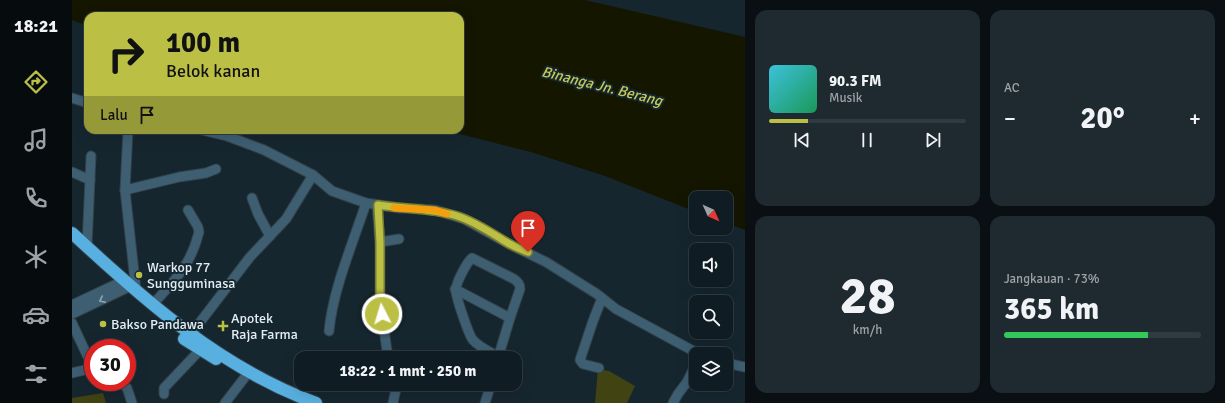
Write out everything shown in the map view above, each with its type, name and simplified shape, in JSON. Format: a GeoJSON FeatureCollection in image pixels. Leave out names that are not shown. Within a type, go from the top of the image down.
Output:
{"type":"FeatureCollection","features":[{"type":"Feature","properties":{"kind":"highway"},"geometry":{"type":"LineString","coordinates":[[72,233],[128,285],[147,309],[200,350],[245,377],[290,399],[302,403]]}},
{"type":"Feature","properties":{"kind":"highway"},"geometry":{"type":"LineString","coordinates":[[72,238],[128,285],[192,334],[248,371],[292,394],[316,403]]}},
{"type":"Feature","properties":{"kind":"street"},"geometry":{"type":"LineString","coordinates":[[72,98],[84,102]]}},
{"type":"Feature","properties":{"kind":"street"},"geometry":{"type":"LineString","coordinates":[[128,134],[125,190],[128,285]]}},
{"type":"Feature","properties":{"kind":"street"},"geometry":{"type":"LineString","coordinates":[[216,134],[245,142],[313,175],[332,190],[366,203],[400,208],[435,210],[464,219],[509,244],[546,262],[602,298],[616,309],[689,349]]}},
{"type":"Feature","properties":{"kind":"street"},"geometry":{"type":"LineString","coordinates":[[87,246],[91,156]]}},
{"type":"Feature","properties":{"kind":"street"},"geometry":{"type":"LineString","coordinates":[[125,190],[180,177],[206,173],[216,169]]}},
{"type":"Feature","properties":{"kind":"street"},"geometry":{"type":"LineString","coordinates":[[72,172],[90,180]]}},
{"type":"Feature","properties":{"kind":"street"},"geometry":{"type":"LineString","coordinates":[[192,334],[250,257],[292,210],[313,175]]}},
{"type":"Feature","properties":{"kind":"street"},"geometry":{"type":"LineString","coordinates":[[252,198],[258,214],[270,236]]}},
{"type":"Feature","properties":{"kind":"street"},"geometry":{"type":"LineString","coordinates":[[329,331],[330,318],[339,284],[366,203]]}},
{"type":"Feature","properties":{"kind":"street"},"geometry":{"type":"LineString","coordinates":[[378,205],[380,242],[380,301],[387,351]]}},
{"type":"Feature","properties":{"kind":"street"},"geometry":{"type":"LineString","coordinates":[[153,304],[182,271],[190,258],[199,232],[188,210]]}},
{"type":"Feature","properties":{"kind":"street"},"geometry":{"type":"LineString","coordinates":[[380,242],[399,239]]}},
{"type":"Feature","properties":{"kind":"street"},"geometry":{"type":"LineString","coordinates":[[488,351],[470,338],[455,289],[472,258],[518,282],[520,285],[500,351]]}},
{"type":"Feature","properties":{"kind":"street"},"geometry":{"type":"LineString","coordinates":[[72,305],[128,285]]}},
{"type":"Feature","properties":{"kind":"street"},"geometry":{"type":"LineString","coordinates":[[72,314],[128,285]]}},
{"type":"Feature","properties":{"kind":"street"},"geometry":{"type":"LineString","coordinates":[[455,289],[510,318]]}},
{"type":"Feature","properties":{"kind":"street"},"geometry":{"type":"LineString","coordinates":[[599,368],[583,364],[580,360],[592,321],[602,298]]}},
{"type":"Feature","properties":{"kind":"street"},"geometry":{"type":"LineString","coordinates":[[72,323],[84,349]]}},
{"type":"Feature","properties":{"kind":"street"},"geometry":{"type":"LineString","coordinates":[[164,394],[164,388],[200,350]]}},
{"type":"Feature","properties":{"kind":"street"},"geometry":{"type":"LineString","coordinates":[[733,364],[745,367]]}},
{"type":"Feature","properties":{"kind":"street"},"geometry":{"type":"LineString","coordinates":[[72,373],[84,370]]}},
{"type":"Feature","properties":{"kind":"street"},"geometry":{"type":"LineString","coordinates":[[225,403],[245,377]]}},
{"type":"Feature","properties":{"kind":"street"},"geometry":{"type":"LineString","coordinates":[[674,403],[678,394],[689,378]]}},
{"type":"Feature","properties":{"kind":"street"},"geometry":{"type":"LineString","coordinates":[[128,391],[132,403]]}},
{"type":"Feature","properties":{"kind":"street"},"geometry":{"type":"LineString","coordinates":[[393,403],[396,391]]}},
{"type":"Feature","properties":{"kind":"street"},"geometry":{"type":"LineString","coordinates":[[486,403],[489,391]]}},
{"type":"Feature","properties":{"kind":"shaded area"},"geometry":{"type":"Polygon","coordinates":[[[598,369],[609,371],[635,386],[627,403],[595,403],[598,369]]]}},
{"type":"Feature","properties":{"kind":"shaded area"},"geometry":{"type":"Polygon","coordinates":[[[103,393],[106,403],[72,403],[72,398],[103,393]]]}},
{"type":"Feature","properties":{"kind":"water","name":"Binanga Jn. Berang"},"geometry":{"type":"Polygon","coordinates":[[[72,0],[585,0],[745,37],[745,230],[733,226],[733,191],[689,191],[689,209],[605,176],[531,152],[460,134],[464,134],[464,12],[84,12],[84,24],[72,20],[72,0]]]}},
{"type":"Feature","properties":{"kind":"slow traffic"},"geometry":{"type":"LineString","coordinates":[[394,208],[435,210],[447,214]]}},
{"type":"Feature","properties":{"kind":"place","name":"Warkop 77 Sungguminasa"},"geometry":{"type":"Point","coordinates":[139,275]}},
{"type":"Feature","properties":{"kind":"place","name":"Bakso Pandawa"},"geometry":{"type":"Point","coordinates":[103,324]}},
{"type":"Feature","properties":{"kind":"place","name":"Apotek Raja Farma"},"geometry":{"type":"Point","coordinates":[223,326]}},
{"type":"Feature","properties":{"kind":"route"},"geometry":{"type":"LineString","coordinates":[[382,314],[380,301],[380,242],[378,205],[435,210],[445,214],[455,215],[484,229],[509,244],[528,252]]}}]}
